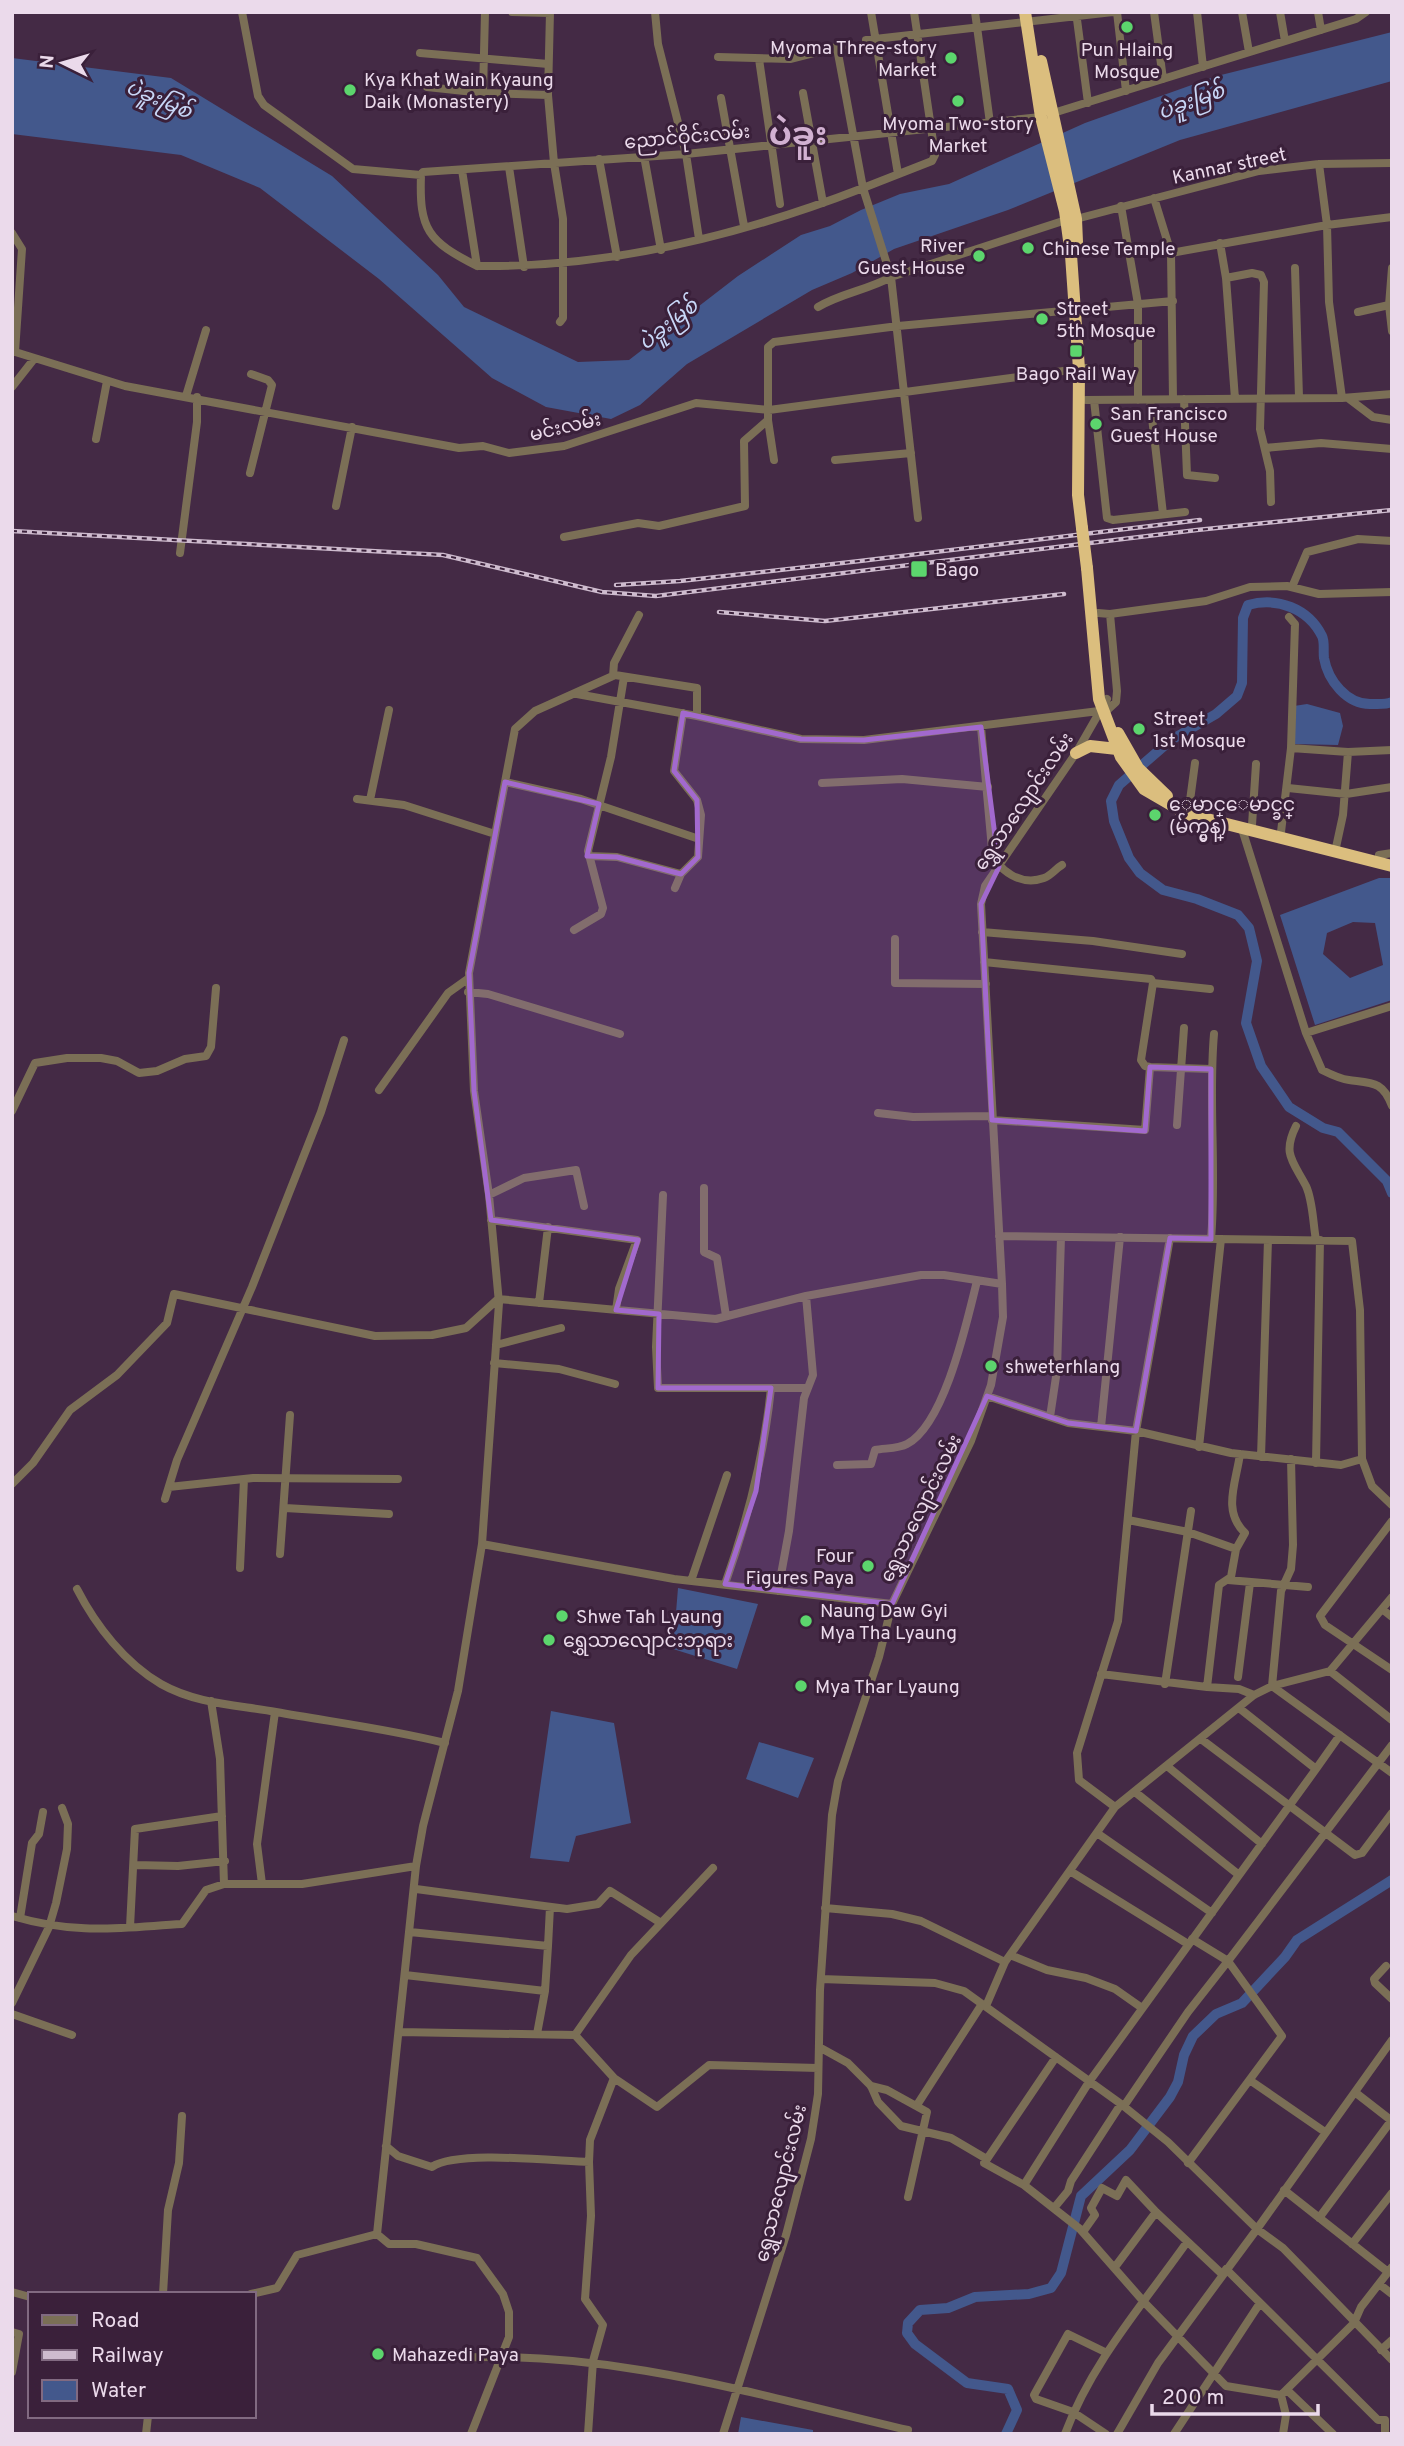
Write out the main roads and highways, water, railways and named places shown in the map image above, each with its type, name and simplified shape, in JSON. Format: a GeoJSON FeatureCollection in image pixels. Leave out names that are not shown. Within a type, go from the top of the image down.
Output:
{"type":"FeatureCollection","features":[{"type":"Feature","properties":{"kind":"highway"},"geometry":{"type":"LineString","coordinates":[[1029,17],[1046,119],[1070,215],[1083,368],[1078,495],[1090,568],[1104,708],[1117,749],[1148,785],[1187,814],[1336,849],[1388,856]]}},
{"type":"Feature","properties":{"kind":"highway"},"geometry":{"type":"LineString","coordinates":[[1083,368],[1090,400],[1085,528]]}},
{"type":"Feature","properties":{"kind":"highway"},"geometry":{"type":"LineString","coordinates":[[1090,568],[1104,613],[1104,708],[1134,771]]}},
{"type":"Feature","properties":{"kind":"highway"},"geometry":{"type":"LineString","coordinates":[[1076,753],[1090,746],[1117,749]]}},
{"type":"Feature","properties":{"kind":"highway"},"geometry":{"type":"LineString","coordinates":[[1148,785],[1189,808],[1247,827],[1282,832],[1392,866]]}},
{"type":"Feature","properties":{"kind":"water","name":"ပဲခူးမြစ်"},"geometry":{"type":"Polygon","coordinates":[[[1392,32],[1392,81],[1180,140],[1008,210],[894,249],[852,273],[812,290],[687,364],[640,405],[611,419],[546,407],[492,378],[379,279],[260,188],[181,155],[12,134],[12,58],[171,78],[332,176],[438,275],[464,307],[578,362],[629,360],[738,276],[801,235],[830,226],[900,194],[949,184],[1085,123],[1217,76],[1392,32]]]}},
{"type":"Feature","properties":{"kind":"water"},"geometry":{"type":"Polygon","coordinates":[[[1307,704],[1340,713],[1343,726],[1338,745],[1293,744],[1294,706],[1307,704]]]}},
{"type":"Feature","properties":{"kind":"water"},"geometry":{"type":"Polygon","coordinates":[[[1379,878],[1392,878],[1392,1000],[1315,1025],[1280,915],[1379,878]],[[1353,922],[1327,933],[1323,954],[1350,978],[1383,965],[1375,923],[1353,922]]]}},
{"type":"Feature","properties":{"kind":"water"},"geometry":{"type":"Polygon","coordinates":[[[678,1588],[758,1604],[737,1669],[673,1649],[678,1588]]]}},
{"type":"Feature","properties":{"kind":"water"},"geometry":{"type":"Polygon","coordinates":[[[551,1711],[614,1723],[631,1823],[576,1836],[569,1862],[530,1858],[551,1711]]]}},
{"type":"Feature","properties":{"kind":"water"},"geometry":{"type":"Polygon","coordinates":[[[759,1742],[814,1758],[798,1798],[746,1779],[759,1742]]]}},
{"type":"Feature","properties":{"kind":"water"},"geometry":{"type":"Polygon","coordinates":[[[741,2417],[813,2430],[813,2434],[738,2434],[741,2417]]]}},
{"type":"Feature","properties":{"kind":"waterway"},"geometry":{"type":"LineString","coordinates":[[1392,702],[1362,703],[1346,696],[1340,690],[1326,667],[1322,636],[1309,618],[1280,604],[1248,605],[1243,618],[1242,683],[1237,696],[1216,714],[1171,740],[1119,785],[1111,801],[1114,821],[1129,858],[1140,873],[1163,890],[1197,899],[1238,915],[1249,928],[1257,961],[1246,1023],[1261,1066],[1289,1107],[1323,1128],[1338,1132],[1387,1181],[1392,1193]]}},
{"type":"Feature","properties":{"kind":"waterway"},"geometry":{"type":"LineString","coordinates":[[1006,2434],[1017,2410],[1008,2389],[967,2383],[915,2344],[907,2333],[908,2323],[920,2310],[948,2308],[975,2297],[1029,2294],[1051,2288],[1061,2273],[1081,2196],[1130,2150],[1170,2097],[1178,2082],[1184,2055],[1193,2036],[1216,2014],[1242,2003],[1285,1957],[1297,1940],[1392,1880]]}},
{"type":"Feature","properties":{"kind":"railway"},"geometry":{"type":"LineString","coordinates":[[12,531],[443,555],[602,592],[656,596],[1197,530],[1392,510]]}},
{"type":"Feature","properties":{"kind":"railway"},"geometry":{"type":"LineString","coordinates":[[616,585],[680,581],[860,561],[1200,520]]}},
{"type":"Feature","properties":{"kind":"railway"},"geometry":{"type":"LineString","coordinates":[[719,612],[825,621],[1064,594]]}},
{"type":"Feature","properties":{"kind":"place","name":"Pun Hlaing Mosque"},"geometry":{"type":"Point","coordinates":[1127,27]}},
{"type":"Feature","properties":{"kind":"place","name":"Myoma Three-story Market"},"geometry":{"type":"Point","coordinates":[951,58]}},
{"type":"Feature","properties":{"kind":"place","name":"Kya Khat Wain Kyaung Daik (Monastery)"},"geometry":{"type":"Point","coordinates":[350,90]}},
{"type":"Feature","properties":{"kind":"place","name":"Myoma Two-story Market"},"geometry":{"type":"Point","coordinates":[958,101]}},
{"type":"Feature","properties":{"kind":"place","name":"Chinese Temple"},"geometry":{"type":"Point","coordinates":[1028,248]}},
{"type":"Feature","properties":{"kind":"place","name":"River Guest House"},"geometry":{"type":"Point","coordinates":[979,256]}},
{"type":"Feature","properties":{"kind":"place","name":"Street 5th Mosque"},"geometry":{"type":"Point","coordinates":[1042,319]}},
{"type":"Feature","properties":{"kind":"place","name":"Bago Rail Way"},"geometry":{"type":"Point","coordinates":[1076,351]}},
{"type":"Feature","properties":{"kind":"place","name":"San Francisco Guest House"},"geometry":{"type":"Point","coordinates":[1096,424]}},
{"type":"Feature","properties":{"kind":"place","name":"Bago"},"geometry":{"type":"Point","coordinates":[919,569]}},
{"type":"Feature","properties":{"kind":"place","name":"Street 1st Mosque"},"geometry":{"type":"Point","coordinates":[1139,729]}},
{"type":"Feature","properties":{"kind":"place","name":"ေမာင္ေမာင္ခင္ (မ်က္မွန္)"},"geometry":{"type":"Point","coordinates":[1155,815]}},
{"type":"Feature","properties":{"kind":"place","name":"shweterhlang"},"geometry":{"type":"Point","coordinates":[991,1366]}},
{"type":"Feature","properties":{"kind":"place","name":"Four Figures Paya"},"geometry":{"type":"Point","coordinates":[868,1566]}},
{"type":"Feature","properties":{"kind":"place","name":"Shwe Tah Lyaung"},"geometry":{"type":"Point","coordinates":[562,1616]}},
{"type":"Feature","properties":{"kind":"place","name":"Naung Daw Gyi Mya Tha Lyaung"},"geometry":{"type":"Point","coordinates":[806,1621]}},
{"type":"Feature","properties":{"kind":"place","name":"ရွှေသာလျောင်းဘုရား"},"geometry":{"type":"Point","coordinates":[549,1640]}},
{"type":"Feature","properties":{"kind":"place","name":"Mya Thar Lyaung"},"geometry":{"type":"Point","coordinates":[801,1686]}},
{"type":"Feature","properties":{"kind":"place","name":"Mahazedi Paya"},"geometry":{"type":"Point","coordinates":[378,2354]}},
{"type":"Feature","properties":{"kind":"district","name":"ပဲခူး"},"geometry":{"type":"Point","coordinates":[798,133]}}]}
